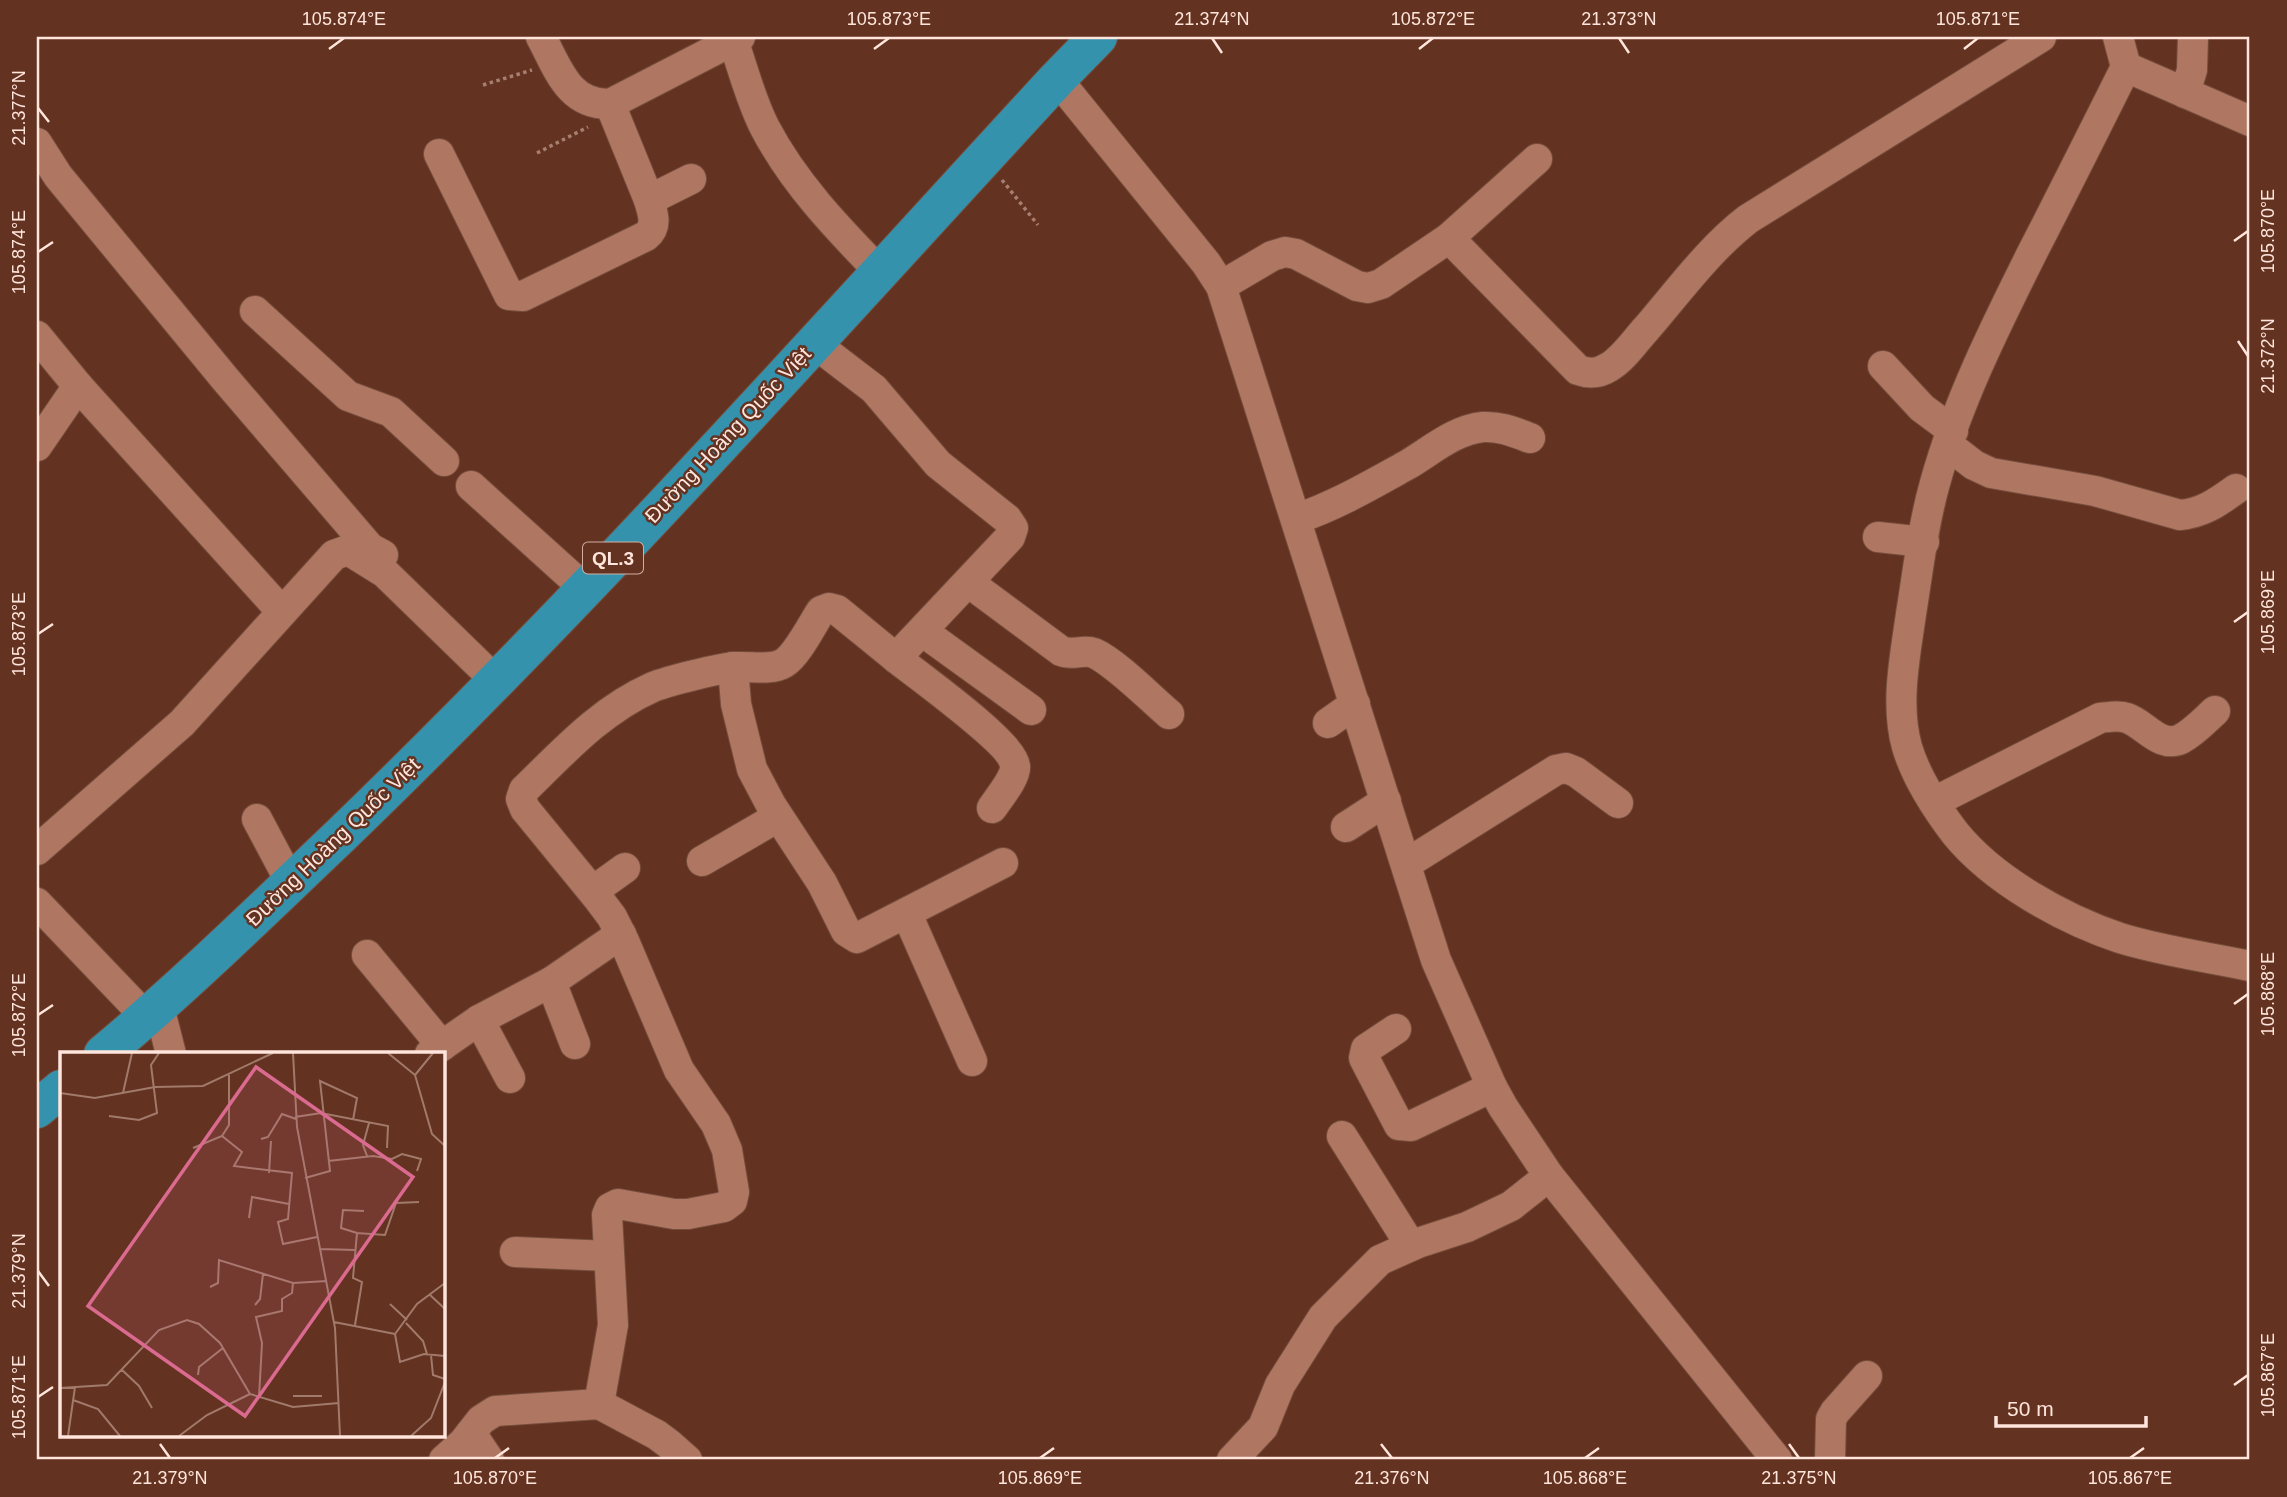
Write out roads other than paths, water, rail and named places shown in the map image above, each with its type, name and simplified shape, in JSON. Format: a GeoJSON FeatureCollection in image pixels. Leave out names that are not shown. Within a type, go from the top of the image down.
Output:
{"type":"FeatureCollection","features":[{"type":"Feature","properties":{"kind":"highway","name":"Đường Hoàng Quốc Việt"},"geometry":{"type":"LineString","coordinates":[[111,1051],[433,746],[814,343],[1098,37]]}},
{"type":"Feature","properties":{"kind":"highway"},"geometry":{"type":"LineString","coordinates":[[37,1109],[60,1090]]}},
{"type":"Feature","properties":{"kind":"street"},"geometry":{"type":"LineString","coordinates":[[541,37],[564,80],[577,96],[612,109],[724,41],[764,125],[792,173],[827,218],[880,272]]}},
{"type":"Feature","properties":{"kind":"street"},"geometry":{"type":"LineString","coordinates":[[1449,238],[1578,370],[1594,373],[1603,370],[1612,366],[1727,236],[1748,219],[2041,37]]}},
{"type":"Feature","properties":{"kind":"street"},"geometry":{"type":"LineString","coordinates":[[2118,37],[2126,67],[2004,310],[1950,438],[1935,485],[1903,666],[1902,708],[1907,746],[1934,802],[1956,834],[1984,862],[2019,889],[2070,917],[2123,939],[2250,966]]}},
{"type":"Feature","properties":{"kind":"street"},"geometry":{"type":"LineString","coordinates":[[2185,93],[2192,70],[2193,37]]}},
{"type":"Feature","properties":{"kind":"street"},"geometry":{"type":"LineString","coordinates":[[2126,67],[2250,121]]}},
{"type":"Feature","properties":{"kind":"street"},"geometry":{"type":"LineString","coordinates":[[1057,79],[1206,263],[1221,286],[1436,960],[1492,1087],[1549,1176],[1777,1460]]}},
{"type":"Feature","properties":{"kind":"street"},"geometry":{"type":"LineString","coordinates":[[439,154],[509,295],[523,296],[646,236],[654,225],[649,200],[612,109]]}},
{"type":"Feature","properties":{"kind":"street"},"geometry":{"type":"LineString","coordinates":[[37,143],[58,176],[130,264],[370,548],[381,555],[397,558]]}},
{"type":"Feature","properties":{"kind":"street"},"geometry":{"type":"LineString","coordinates":[[1221,286],[1272,256],[1285,252],[1296,254],[1357,286],[1368,288],[1381,284],[1449,238],[1537,159]]}},
{"type":"Feature","properties":{"kind":"street"},"geometry":{"type":"LineString","coordinates":[[649,200],[691,179]]}},
{"type":"Feature","properties":{"kind":"street"},"geometry":{"type":"LineString","coordinates":[[255,311],[348,396],[391,412],[444,461]]}},
{"type":"Feature","properties":{"kind":"street"},"geometry":{"type":"LineString","coordinates":[[37,336],[78,386],[282,612]]}},
{"type":"Feature","properties":{"kind":"street"},"geometry":{"type":"LineString","coordinates":[[814,343],[874,388],[938,464],[1007,519],[1013,528],[1010,537],[896,658]]}},
{"type":"Feature","properties":{"kind":"street"},"geometry":{"type":"LineString","coordinates":[[1882,366],[1974,465],[1991,473],[2095,491],[2180,515],[2195,514],[2210,508],[2236,489]]}},
{"type":"Feature","properties":{"kind":"street"},"geometry":{"type":"LineString","coordinates":[[37,446],[78,386]]}},
{"type":"Feature","properties":{"kind":"street"},"geometry":{"type":"LineString","coordinates":[[1296,519],[1323,510],[1376,483],[1454,435],[1495,427],[1530,438]]}},
{"type":"Feature","properties":{"kind":"street"},"geometry":{"type":"LineString","coordinates":[[471,486],[584,588]]}},
{"type":"Feature","properties":{"kind":"street"},"geometry":{"type":"LineString","coordinates":[[1878,537],[1924,542]]}},
{"type":"Feature","properties":{"kind":"street"},"geometry":{"type":"LineString","coordinates":[[37,850],[182,723],[334,555],[348,550],[385,573],[496,681]]}},
{"type":"Feature","properties":{"kind":"street"},"geometry":{"type":"LineString","coordinates":[[968,582],[1061,651],[1075,654],[1089,651],[1103,658],[1169,714]]}},
{"type":"Feature","properties":{"kind":"street"},"geometry":{"type":"LineString","coordinates":[[599,1404],[613,1325],[607,1215],[610,1208],[618,1204],[688,1214],[724,1207],[732,1201],[734,1192],[723,1137],[679,1070],[621,934],[593,891],[525,809],[521,799],[524,790],[588,728],[634,696],[657,686],[733,667],[774,666],[784,663],[792,656],[821,611],[829,608],[837,610],[936,688],[994,738],[1013,759],[1016,766],[1014,773],[992,808]]}},
{"type":"Feature","properties":{"kind":"street"},"geometry":{"type":"LineString","coordinates":[[922,631],[1031,710]]}},
{"type":"Feature","properties":{"kind":"street"},"geometry":{"type":"LineString","coordinates":[[733,667],[736,705],[752,769],[778,817],[822,883],[851,936],[857,938],[907,914],[1003,863]]}},
{"type":"Feature","properties":{"kind":"street"},"geometry":{"type":"LineString","coordinates":[[1328,723],[1355,704]]}},
{"type":"Feature","properties":{"kind":"street"},"geometry":{"type":"LineString","coordinates":[[1934,802],[2100,718],[2128,718],[2161,739],[2169,741],[2183,738],[2216,710]]}},
{"type":"Feature","properties":{"kind":"street"},"geometry":{"type":"LineString","coordinates":[[1406,864],[1556,770],[1566,768],[1576,772],[1619,803]]}},
{"type":"Feature","properties":{"kind":"street"},"geometry":{"type":"LineString","coordinates":[[1346,827],[1386,801]]}},
{"type":"Feature","properties":{"kind":"street"},"geometry":{"type":"LineString","coordinates":[[702,861],[778,817]]}},
{"type":"Feature","properties":{"kind":"street"},"geometry":{"type":"LineString","coordinates":[[257,820],[290,883]]}},
{"type":"Feature","properties":{"kind":"street"},"geometry":{"type":"LineString","coordinates":[[593,891],[625,868]]}},
{"type":"Feature","properties":{"kind":"street"},"geometry":{"type":"LineString","coordinates":[[37,903],[153,1012],[170,1052]]}},
{"type":"Feature","properties":{"kind":"street"},"geometry":{"type":"LineString","coordinates":[[907,914],[972,1061]]}},
{"type":"Feature","properties":{"kind":"street"},"geometry":{"type":"LineString","coordinates":[[367,955],[436,1050],[479,1020],[551,982],[621,934]]}},
{"type":"Feature","properties":{"kind":"street"},"geometry":{"type":"LineString","coordinates":[[551,982],[575,1044]]}},
{"type":"Feature","properties":{"kind":"street"},"geometry":{"type":"LineString","coordinates":[[479,1020],[510,1078]]}},
{"type":"Feature","properties":{"kind":"street"},"geometry":{"type":"LineString","coordinates":[[1396,1029],[1366,1049],[1364,1058],[1399,1125],[1411,1126],[1492,1087]]}},
{"type":"Feature","properties":{"kind":"street"},"geometry":{"type":"LineString","coordinates":[[1342,1136],[1411,1246]]}},
{"type":"Feature","properties":{"kind":"street"},"geometry":{"type":"LineString","coordinates":[[1232,1460],[1263,1427],[1280,1385],[1323,1317],[1380,1261],[1411,1246],[1467,1227],[1511,1206],[1549,1176]]}},
{"type":"Feature","properties":{"kind":"street"},"geometry":{"type":"LineString","coordinates":[[515,1252],[609,1256]]}},
{"type":"Feature","properties":{"kind":"street"},"geometry":{"type":"LineString","coordinates":[[1830,1460],[1831,1419],[1867,1376]]}},
{"type":"Feature","properties":{"kind":"street"},"geometry":{"type":"LineString","coordinates":[[444,1460],[487,1415],[495,1412],[599,1404],[663,1440],[687,1460]]}},
{"type":"Feature","properties":{"kind":"street"},"geometry":{"type":"LineString","coordinates":[[471,1433],[489,1460]]}}]}
